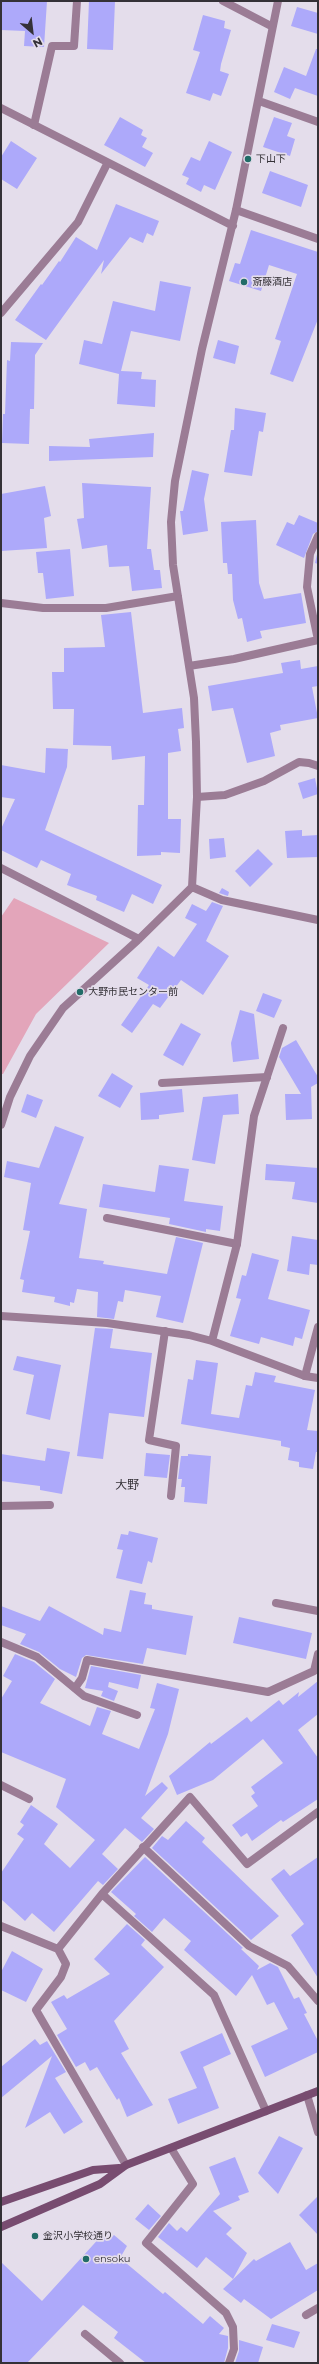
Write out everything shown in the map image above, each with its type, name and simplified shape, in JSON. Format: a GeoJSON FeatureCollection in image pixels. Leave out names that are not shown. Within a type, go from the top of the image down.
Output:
{"type":"FeatureCollection","features":[{"type":"Feature","properties":{"kind":"street"},"geometry":{"type":"LineString","coordinates":[[34,125],[52,46],[74,46],[77,1]]}},
{"type":"Feature","properties":{"kind":"street"},"geometry":{"type":"LineString","coordinates":[[223,1],[271,26]]}},
{"type":"Feature","properties":{"kind":"street"},"geometry":{"type":"LineString","coordinates":[[1,1125],[10,1097],[30,1056],[63,1008],[139,939],[192,887],[197,797],[196,742],[189,666],[174,565],[172,522],[175,481],[202,349],[236,210],[259,101],[271,26],[278,1]]}},
{"type":"Feature","properties":{"kind":"street"},"geometry":{"type":"LineString","coordinates":[[259,101],[318,122]]}},
{"type":"Feature","properties":{"kind":"street"},"geometry":{"type":"LineString","coordinates":[[1,108],[107,164],[232,226]]}},
{"type":"Feature","properties":{"kind":"street"},"geometry":{"type":"LineString","coordinates":[[1,313],[78,222],[107,164]]}},
{"type":"Feature","properties":{"kind":"street"},"geometry":{"type":"LineString","coordinates":[[236,210],[318,240]]}},
{"type":"Feature","properties":{"kind":"street"},"geometry":{"type":"LineString","coordinates":[[189,666],[234,659],[318,640],[307,587],[310,554],[318,536]]}},
{"type":"Feature","properties":{"kind":"street"},"geometry":{"type":"LineString","coordinates":[[1,603],[43,608],[106,608],[178,596]]}},
{"type":"Feature","properties":{"kind":"street"},"geometry":{"type":"LineString","coordinates":[[197,797],[225,795],[264,781],[299,762],[318,766]]}},
{"type":"Feature","properties":{"kind":"street"},"geometry":{"type":"LineString","coordinates":[[1,868],[139,939]]}},
{"type":"Feature","properties":{"kind":"street"},"geometry":{"type":"LineString","coordinates":[[192,887],[222,900],[318,920]]}},
{"type":"Feature","properties":{"kind":"street"},"geometry":{"type":"LineString","coordinates":[[212,1341],[237,1244],[254,1116],[283,1028]]}},
{"type":"Feature","properties":{"kind":"street"},"geometry":{"type":"LineString","coordinates":[[162,1083],[267,1077]]}},
{"type":"Feature","properties":{"kind":"street"},"geometry":{"type":"LineString","coordinates":[[107,1218],[237,1244]]}},
{"type":"Feature","properties":{"kind":"street"},"geometry":{"type":"LineString","coordinates":[[1,1316],[107,1323],[165,1331],[212,1341],[305,1376],[318,1378]]}},
{"type":"Feature","properties":{"kind":"street"},"geometry":{"type":"LineString","coordinates":[[305,1376],[318,1327]]}},
{"type":"Feature","properties":{"kind":"street"},"geometry":{"type":"LineString","coordinates":[[165,1331],[149,1440],[176,1446],[170,1496]]}},
{"type":"Feature","properties":{"kind":"street"},"geometry":{"type":"LineString","coordinates":[[1,1506],[50,1505]]}},
{"type":"Feature","properties":{"kind":"street"},"geometry":{"type":"LineString","coordinates":[[276,1603],[318,1611]]}},
{"type":"Feature","properties":{"kind":"street"},"geometry":{"type":"LineString","coordinates":[[1,1642],[36,1657],[84,1696],[137,1715]]}},
{"type":"Feature","properties":{"kind":"street"},"geometry":{"type":"LineString","coordinates":[[75,1688],[82,1678],[87,1660],[268,1692],[314,1671],[318,1654]]}},
{"type":"Feature","properties":{"kind":"street"},"geometry":{"type":"LineString","coordinates":[[1,1786],[29,1799]]}},
{"type":"Feature","properties":{"kind":"street"},"geometry":{"type":"LineString","coordinates":[[58,1949],[102,1894],[143,1847],[190,1797],[247,1864],[318,1812]]}},
{"type":"Feature","properties":{"kind":"street"},"geometry":{"type":"LineString","coordinates":[[143,1847],[249,1946],[288,1966],[318,2001]]}},
{"type":"Feature","properties":{"kind":"street"},"geometry":{"type":"LineString","coordinates":[[102,1894],[214,1996],[266,2111]]}},
{"type":"Feature","properties":{"kind":"street"},"geometry":{"type":"LineString","coordinates":[[1,1926],[58,1949],[66,1964],[60,1977],[36,2010],[122,2167]]}},
{"type":"Feature","properties":{"kind":"street"},"geometry":{"type":"LineString","coordinates":[[1,2227],[94,2187],[122,2167],[318,2091]]}},
{"type":"Feature","properties":{"kind":"street"},"geometry":{"type":"LineString","coordinates":[[307,2095],[318,2132]]}},
{"type":"Feature","properties":{"kind":"street"},"geometry":{"type":"LineString","coordinates":[[171,2148],[193,2184],[146,2243],[226,2313],[233,2327],[234,2350],[229,2363]]}},
{"type":"Feature","properties":{"kind":"street"},"geometry":{"type":"LineString","coordinates":[[1,2202],[93,2170],[122,2167]]}},
{"type":"Feature","properties":{"kind":"street"},"geometry":{"type":"LineString","coordinates":[[306,2316],[318,2308]]}},
{"type":"Feature","properties":{"kind":"street"},"geometry":{"type":"LineString","coordinates":[[85,2334],[120,2363]]}},
{"type":"Feature","properties":{"kind":"shaded area"},"geometry":{"type":"Polygon","coordinates":[[[14,898],[109,943],[36,1014],[3,1074],[1,1074],[1,917],[14,898]]]}},
{"type":"Feature","properties":{"kind":"building"},"geometry":{"type":"Polygon","coordinates":[[[1,1],[47,1],[44,47],[24,46],[25,31],[1,30],[1,1]]]}},
{"type":"Feature","properties":{"kind":"building"},"geometry":{"type":"Polygon","coordinates":[[[89,1],[115,1],[113,50],[87,49],[89,1]]]}},
{"type":"Feature","properties":{"kind":"building"},"geometry":{"type":"Polygon","coordinates":[[[297,7],[318,13],[318,34],[291,26],[297,7]]]}},
{"type":"Feature","properties":{"kind":"building"},"geometry":{"type":"Polygon","coordinates":[[[203,15],[225,21],[224,28],[231,30],[220,71],[229,74],[221,96],[213,93],[210,101],[186,93],[200,52],[193,50],[203,15]]]}},
{"type":"Feature","properties":{"kind":"building"},"geometry":{"type":"Polygon","coordinates":[[[316,49],[318,49],[318,96],[295,88],[290,99],[274,92],[284,67],[306,76],[316,49]]]}},
{"type":"Feature","properties":{"kind":"building"},"geometry":{"type":"Polygon","coordinates":[[[120,117],[143,130],[141,135],[147,138],[142,147],[153,153],[145,167],[104,145],[120,117]]]}},
{"type":"Feature","properties":{"kind":"building"},"geometry":{"type":"Polygon","coordinates":[[[274,117],[292,123],[287,136],[295,139],[290,156],[263,147],[274,117]]]}},
{"type":"Feature","properties":{"kind":"building"},"geometry":{"type":"Polygon","coordinates":[[[11,141],[37,158],[17,189],[1,179],[1,157],[11,141]]]}},
{"type":"Feature","properties":{"kind":"building"},"geometry":{"type":"Polygon","coordinates":[[[209,141],[232,152],[215,190],[204,185],[201,192],[186,184],[189,178],[182,175],[191,157],[200,161],[209,141]]]}},
{"type":"Feature","properties":{"kind":"building"},"geometry":{"type":"Polygon","coordinates":[[[270,171],[308,185],[301,207],[262,193],[270,171]]]}},
{"type":"Feature","properties":{"kind":"building"},"geometry":{"type":"Polygon","coordinates":[[[116,204],[159,221],[153,236],[147,233],[143,243],[130,237],[101,274],[104,260],[46,340],[15,320],[41,284],[42,285],[59,261],[60,262],[76,237],[97,250],[116,204]]]}},
{"type":"Feature","properties":{"kind":"building"},"geometry":{"type":"Polygon","coordinates":[[[251,230],[318,252],[318,319],[293,382],[270,374],[281,341],[275,339],[297,274],[269,265],[261,291],[229,281],[235,263],[240,264],[251,230]]]}},
{"type":"Feature","properties":{"kind":"building"},"geometry":{"type":"Polygon","coordinates":[[[160,281],[191,287],[180,341],[131,331],[121,371],[142,372],[141,379],[156,380],[155,407],[117,404],[119,374],[79,364],[84,340],[102,344],[113,301],[155,311],[160,281]]]}},
{"type":"Feature","properties":{"kind":"building"},"geometry":{"type":"Polygon","coordinates":[[[218,340],[239,346],[235,364],[213,358],[218,340]]]}},
{"type":"Feature","properties":{"kind":"building"},"geometry":{"type":"Polygon","coordinates":[[[11,342],[43,343],[35,355],[34,409],[30,409],[29,444],[2,443],[3,414],[5,414],[7,360],[10,361],[11,342]]]}},
{"type":"Feature","properties":{"kind":"building"},"geometry":{"type":"Polygon","coordinates":[[[235,408],[266,413],[263,432],[259,431],[252,476],[224,472],[231,430],[234,430],[235,408]]]}},
{"type":"Feature","properties":{"kind":"building"},"geometry":{"type":"Polygon","coordinates":[[[154,433],[153,457],[49,461],[49,446],[90,447],[89,439],[154,433]]]}},
{"type":"Feature","properties":{"kind":"building"},"geometry":{"type":"Polygon","coordinates":[[[192,470],[209,474],[204,499],[208,531],[183,535],[180,511],[183,511],[192,470]]]}},
{"type":"Feature","properties":{"kind":"building"},"geometry":{"type":"Polygon","coordinates":[[[82,483],[151,487],[147,549],[151,549],[154,570],[160,570],[162,588],[132,591],[129,566],[109,567],[107,545],[82,549],[77,519],[84,518],[82,483]]]}},
{"type":"Feature","properties":{"kind":"building"},"geometry":{"type":"Polygon","coordinates":[[[45,486],[51,516],[44,518],[47,548],[1,551],[1,494],[45,486]]]}},
{"type":"Feature","properties":{"kind":"building"},"geometry":{"type":"Polygon","coordinates":[[[299,515],[318,523],[318,531],[313,534],[304,558],[276,545],[287,522],[294,525],[299,515]]]}},
{"type":"Feature","properties":{"kind":"building"},"geometry":{"type":"Polygon","coordinates":[[[256,520],[259,583],[264,599],[301,593],[306,623],[260,631],[262,638],[247,642],[242,618],[238,619],[233,600],[232,574],[228,574],[227,563],[223,563],[221,522],[256,520]]]}},
{"type":"Feature","properties":{"kind":"building"},"geometry":{"type":"Polygon","coordinates":[[[70,549],[74,596],[46,599],[43,573],[38,573],[36,552],[70,549]]]}},
{"type":"Feature","properties":{"kind":"building"},"geometry":{"type":"Polygon","coordinates":[[[318,550],[318,564],[315,563],[318,550]]]}},
{"type":"Feature","properties":{"kind":"building"},"geometry":{"type":"Polygon","coordinates":[[[131,612],[143,713],[182,708],[184,728],[178,729],[181,751],[168,753],[168,819],[181,819],[180,853],[161,852],[161,855],[137,856],[138,805],[144,805],[145,756],[112,760],[111,746],[73,745],[74,709],[53,709],[52,672],[64,672],[64,648],[105,647],[101,615],[131,612]]]}},
{"type":"Feature","properties":{"kind":"building"},"geometry":{"type":"Polygon","coordinates":[[[300,660],[301,669],[318,666],[318,686],[312,687],[318,718],[280,725],[281,730],[270,733],[275,756],[247,763],[233,708],[212,711],[208,686],[283,673],[281,663],[300,660]]]}},
{"type":"Feature","properties":{"kind":"building"},"geometry":{"type":"Polygon","coordinates":[[[46,748],[68,749],[67,767],[45,830],[162,885],[153,904],[132,894],[124,912],[96,900],[97,896],[67,885],[71,874],[41,860],[37,868],[1,850],[1,829],[15,799],[1,797],[1,765],[45,773],[46,748]]]}},
{"type":"Feature","properties":{"kind":"building"},"geometry":{"type":"Polygon","coordinates":[[[315,778],[318,794],[303,799],[298,783],[315,778]]]}},
{"type":"Feature","properties":{"kind":"building"},"geometry":{"type":"Polygon","coordinates":[[[302,830],[302,836],[318,835],[318,857],[287,858],[285,831],[302,830]]]}},
{"type":"Feature","properties":{"kind":"building"},"geometry":{"type":"Polygon","coordinates":[[[224,838],[226,857],[210,859],[209,839],[224,838]]]}},
{"type":"Feature","properties":{"kind":"building"},"geometry":{"type":"Polygon","coordinates":[[[258,849],[273,864],[250,887],[235,871],[258,849]]]}},
{"type":"Feature","properties":{"kind":"building"},"geometry":{"type":"Polygon","coordinates":[[[222,888],[229,892],[228,896],[219,893],[222,888]]]}},
{"type":"Feature","properties":{"kind":"building"},"geometry":{"type":"Polygon","coordinates":[[[212,902],[223,906],[206,941],[229,956],[203,995],[181,980],[160,1008],[153,1004],[132,1033],[121,1025],[149,985],[137,978],[158,946],[174,957],[197,924],[185,918],[192,904],[206,911],[212,902]]]}},
{"type":"Feature","properties":{"kind":"building"},"geometry":{"type":"Polygon","coordinates":[[[263,993],[282,1000],[274,1018],[256,1011],[263,993]]]}},
{"type":"Feature","properties":{"kind":"building"},"geometry":{"type":"Polygon","coordinates":[[[240,1010],[254,1014],[259,1059],[233,1062],[231,1043],[240,1010]]]}},
{"type":"Feature","properties":{"kind":"building"},"geometry":{"type":"Polygon","coordinates":[[[181,1023],[201,1034],[183,1066],[163,1055],[181,1023]]]}},
{"type":"Feature","properties":{"kind":"building"},"geometry":{"type":"Polygon","coordinates":[[[296,1040],[318,1077],[318,1083],[311,1087],[312,1119],[286,1120],[285,1094],[301,1094],[279,1057],[282,1048],[296,1040]]]}},
{"type":"Feature","properties":{"kind":"building"},"geometry":{"type":"Polygon","coordinates":[[[112,1073],[133,1086],[120,1108],[98,1096],[112,1073]]]}},
{"type":"Feature","properties":{"kind":"building"},"geometry":{"type":"Polygon","coordinates":[[[182,1089],[184,1112],[159,1115],[159,1119],[141,1120],[140,1093],[182,1089]]]}},
{"type":"Feature","properties":{"kind":"building"},"geometry":{"type":"Polygon","coordinates":[[[27,1094],[43,1100],[36,1118],[21,1112],[27,1094]]]}},
{"type":"Feature","properties":{"kind":"building"},"geometry":{"type":"Polygon","coordinates":[[[238,1094],[239,1114],[223,1115],[215,1164],[192,1160],[203,1097],[238,1094]]]}},
{"type":"Feature","properties":{"kind":"building"},"geometry":{"type":"Polygon","coordinates":[[[55,1126],[84,1137],[59,1204],[87,1209],[79,1258],[104,1261],[103,1264],[167,1274],[176,1237],[203,1243],[183,1323],[156,1317],[161,1296],[125,1290],[123,1302],[118,1301],[114,1319],[97,1317],[98,1292],[77,1289],[74,1303],[70,1302],[70,1306],[54,1302],[55,1297],[22,1292],[24,1280],[20,1279],[30,1231],[23,1230],[31,1183],[4,1177],[7,1161],[39,1168],[55,1126]]]}},
{"type":"Feature","properties":{"kind":"building"},"geometry":{"type":"Polygon","coordinates":[[[266,1164],[318,1168],[318,1203],[292,1199],[295,1182],[265,1180],[266,1164]]]}},
{"type":"Feature","properties":{"kind":"building"},"geometry":{"type":"Polygon","coordinates":[[[159,1165],[189,1169],[184,1201],[223,1206],[220,1231],[206,1229],[206,1232],[169,1224],[170,1218],[99,1207],[103,1184],[155,1192],[159,1165]]]}},
{"type":"Feature","properties":{"kind":"building"},"geometry":{"type":"Polygon","coordinates":[[[292,1236],[318,1240],[318,1265],[310,1264],[309,1275],[287,1271],[292,1236]]]}},
{"type":"Feature","properties":{"kind":"building"},"geometry":{"type":"Polygon","coordinates":[[[252,1253],[279,1260],[268,1299],[310,1310],[302,1339],[295,1337],[293,1346],[261,1337],[259,1344],[230,1336],[241,1299],[236,1298],[242,1275],[246,1276],[252,1253]]]}},
{"type":"Feature","properties":{"kind":"building"},"geometry":{"type":"Polygon","coordinates":[[[95,1328],[113,1329],[110,1348],[152,1353],[144,1417],[109,1413],[103,1459],[77,1456],[95,1328]]]}},
{"type":"Feature","properties":{"kind":"building"},"geometry":{"type":"Polygon","coordinates":[[[17,1356],[61,1365],[50,1420],[26,1414],[34,1375],[13,1370],[17,1356]]]}},
{"type":"Feature","properties":{"kind":"building"},"geometry":{"type":"Polygon","coordinates":[[[196,1360],[218,1363],[211,1414],[239,1418],[246,1385],[252,1386],[255,1372],[276,1376],[274,1382],[315,1390],[307,1430],[318,1431],[318,1452],[316,1452],[313,1469],[299,1467],[299,1462],[288,1460],[290,1448],[281,1446],[281,1441],[181,1424],[188,1379],[193,1380],[196,1360]]]}},
{"type":"Feature","properties":{"kind":"building"},"geometry":{"type":"Polygon","coordinates":[[[47,1448],[70,1452],[62,1494],[40,1490],[40,1486],[1,1481],[1,1454],[45,1461],[47,1448]]]}},
{"type":"Feature","properties":{"kind":"building"},"geometry":{"type":"Polygon","coordinates":[[[146,1453],[170,1455],[167,1478],[144,1476],[146,1453]]]}},
{"type":"Feature","properties":{"kind":"building"},"geometry":{"type":"Polygon","coordinates":[[[188,1454],[211,1456],[207,1504],[184,1502],[185,1487],[181,1487],[182,1479],[178,1479],[181,1456],[188,1456],[188,1454]]]}},
{"type":"Feature","properties":{"kind":"building"},"geometry":{"type":"Polygon","coordinates":[[[129,1531],[158,1538],[152,1563],[148,1561],[142,1584],[116,1578],[123,1550],[117,1549],[121,1534],[128,1535],[129,1531]]]}},
{"type":"Feature","properties":{"kind":"building"},"geometry":{"type":"Polygon","coordinates":[[[130,1590],[146,1593],[144,1604],[152,1605],[152,1609],[193,1616],[186,1655],[147,1648],[143,1664],[86,1655],[82,1658],[76,1677],[60,1669],[39,1652],[20,1644],[26,1634],[1,1625],[1,1606],[40,1621],[49,1606],[103,1635],[104,1628],[121,1632],[130,1590]]]}},
{"type":"Feature","properties":{"kind":"building"},"geometry":{"type":"Polygon","coordinates":[[[239,1617],[312,1633],[306,1659],[233,1643],[239,1617]]]}},
{"type":"Feature","properties":{"kind":"building"},"geometry":{"type":"Polygon","coordinates":[[[15,1654],[34,1662],[55,1679],[40,1703],[90,1726],[97,1707],[111,1711],[102,1734],[139,1749],[155,1709],[150,1708],[157,1683],[179,1689],[168,1734],[145,1796],[162,1782],[168,1788],[141,1818],[154,1829],[142,1842],[125,1828],[102,1854],[118,1869],[103,1885],[98,1881],[54,1932],[32,1913],[25,1921],[1,1899],[1,1873],[24,1839],[17,1834],[24,1825],[20,1822],[31,1805],[58,1824],[44,1844],[70,1868],[95,1840],[56,1807],[66,1779],[1,1752],[1,1699],[12,1681],[3,1676],[15,1654]]]}},
{"type":"Feature","properties":{"kind":"building"},"geometry":{"type":"Polygon","coordinates":[[[91,1666],[141,1675],[138,1689],[109,1682],[108,1687],[118,1691],[114,1701],[101,1696],[103,1691],[85,1688],[91,1666]]]}},
{"type":"Feature","properties":{"kind":"building"},"geometry":{"type":"Polygon","coordinates":[[[318,1681],[318,1714],[298,1730],[318,1758],[318,1799],[283,1822],[281,1820],[252,1841],[247,1833],[241,1837],[232,1825],[258,1806],[251,1796],[255,1793],[251,1787],[283,1763],[263,1739],[213,1780],[177,1795],[169,1776],[210,1742],[211,1744],[247,1717],[251,1722],[279,1700],[283,1705],[299,1692],[298,1697],[318,1681]]]}},
{"type":"Feature","properties":{"kind":"building"},"geometry":{"type":"Polygon","coordinates":[[[186,1821],[205,1838],[202,1842],[279,1916],[251,1940],[152,1848],[162,1836],[168,1840],[186,1821]]]}},
{"type":"Feature","properties":{"kind":"building"},"geometry":{"type":"Polygon","coordinates":[[[145,1857],[243,1948],[241,1949],[259,1966],[257,1970],[270,1963],[278,1967],[294,1999],[299,1997],[307,2013],[304,2014],[318,2041],[318,2052],[265,2077],[251,2046],[288,2029],[274,2002],[267,2005],[252,1975],[236,1996],[184,1950],[191,1941],[164,1918],[152,1932],[134,1916],[136,1914],[111,1892],[145,1857]]]}},
{"type":"Feature","properties":{"kind":"building"},"geometry":{"type":"Polygon","coordinates":[[[318,1857],[318,1978],[291,1935],[304,1924],[271,1879],[284,1869],[290,1876],[318,1857]]]}},
{"type":"Feature","properties":{"kind":"building"},"geometry":{"type":"Polygon","coordinates":[[[127,1924],[145,1940],[141,1945],[164,1967],[114,2021],[129,2049],[121,2053],[153,2105],[127,2117],[119,2098],[117,2100],[97,2067],[90,2071],[85,2062],[76,2067],[57,2035],[67,2029],[51,2002],[64,1995],[67,1999],[110,1974],[94,1959],[127,1924]]]}},
{"type":"Feature","properties":{"kind":"building"},"geometry":{"type":"Polygon","coordinates":[[[12,1951],[43,1969],[26,2002],[1,1990],[1,1972],[12,1951]]]}},
{"type":"Feature","properties":{"kind":"building"},"geometry":{"type":"Polygon","coordinates":[[[222,2033],[231,2054],[203,2067],[219,2108],[178,2124],[168,2099],[197,2088],[180,2052],[222,2033]]]}},
{"type":"Feature","properties":{"kind":"building"},"geometry":{"type":"Polygon","coordinates":[[[35,2039],[40,2045],[47,2041],[66,2072],[55,2078],[83,2122],[64,2134],[50,2112],[25,2128],[52,2056],[1,2098],[1,2067],[35,2039]]]}},
{"type":"Feature","properties":{"kind":"building"},"geometry":{"type":"Polygon","coordinates":[[[279,2136],[303,2148],[278,2194],[258,2173],[279,2136]]]}},
{"type":"Feature","properties":{"kind":"building"},"geometry":{"type":"Polygon","coordinates":[[[235,2157],[249,2192],[238,2196],[240,2200],[213,2211],[232,2228],[226,2234],[247,2253],[233,2279],[206,2257],[197,2268],[158,2237],[169,2223],[177,2231],[181,2227],[187,2232],[220,2194],[209,2167],[235,2157]]]}},
{"type":"Feature","properties":{"kind":"building"},"geometry":{"type":"Polygon","coordinates":[[[318,2196],[318,2235],[299,2215],[318,2196]]]}},
{"type":"Feature","properties":{"kind":"building"},"geometry":{"type":"Polygon","coordinates":[[[148,2204],[161,2216],[149,2230],[135,2219],[148,2204]]]}},
{"type":"Feature","properties":{"kind":"building"},"geometry":{"type":"Polygon","coordinates":[[[103,2234],[109,2240],[114,2235],[127,2246],[120,2258],[163,2294],[165,2292],[203,2324],[210,2316],[224,2328],[219,2334],[228,2336],[228,2348],[224,2363],[146,2363],[114,2338],[118,2332],[83,2305],[27,2363],[1,2363],[1,2262],[42,2301],[103,2234]]]}},
{"type":"Feature","properties":{"kind":"building"},"geometry":{"type":"Polygon","coordinates":[[[290,2242],[306,2270],[318,2263],[318,2290],[271,2319],[244,2299],[241,2303],[223,2289],[254,2259],[256,2261],[290,2242]]]}},
{"type":"Feature","properties":{"kind":"building"},"geometry":{"type":"Polygon","coordinates":[[[272,2324],[300,2332],[294,2348],[266,2340],[272,2324]]]}},
{"type":"Feature","properties":{"kind":"building"},"geometry":{"type":"Polygon","coordinates":[[[239,2340],[263,2347],[258,2363],[235,2363],[239,2351],[239,2340]]]}},
{"type":"Feature","properties":{"kind":"place","name":"下山下"},"geometry":{"type":"Point","coordinates":[248,159]}},
{"type":"Feature","properties":{"kind":"place","name":"斎藤酒店"},"geometry":{"type":"Point","coordinates":[244,282]}},
{"type":"Feature","properties":{"kind":"place","name":"大野市民センター前"},"geometry":{"type":"Point","coordinates":[80,992]}},
{"type":"Feature","properties":{"kind":"place","name":"金沢小学校通り"},"geometry":{"type":"Point","coordinates":[35,2236]}},
{"type":"Feature","properties":{"kind":"place","name":"ensoku"},"geometry":{"type":"Point","coordinates":[86,2259]}},
{"type":"Feature","properties":{"kind":"district","name":"大野"},"geometry":{"type":"Point","coordinates":[127,1485]}}]}
